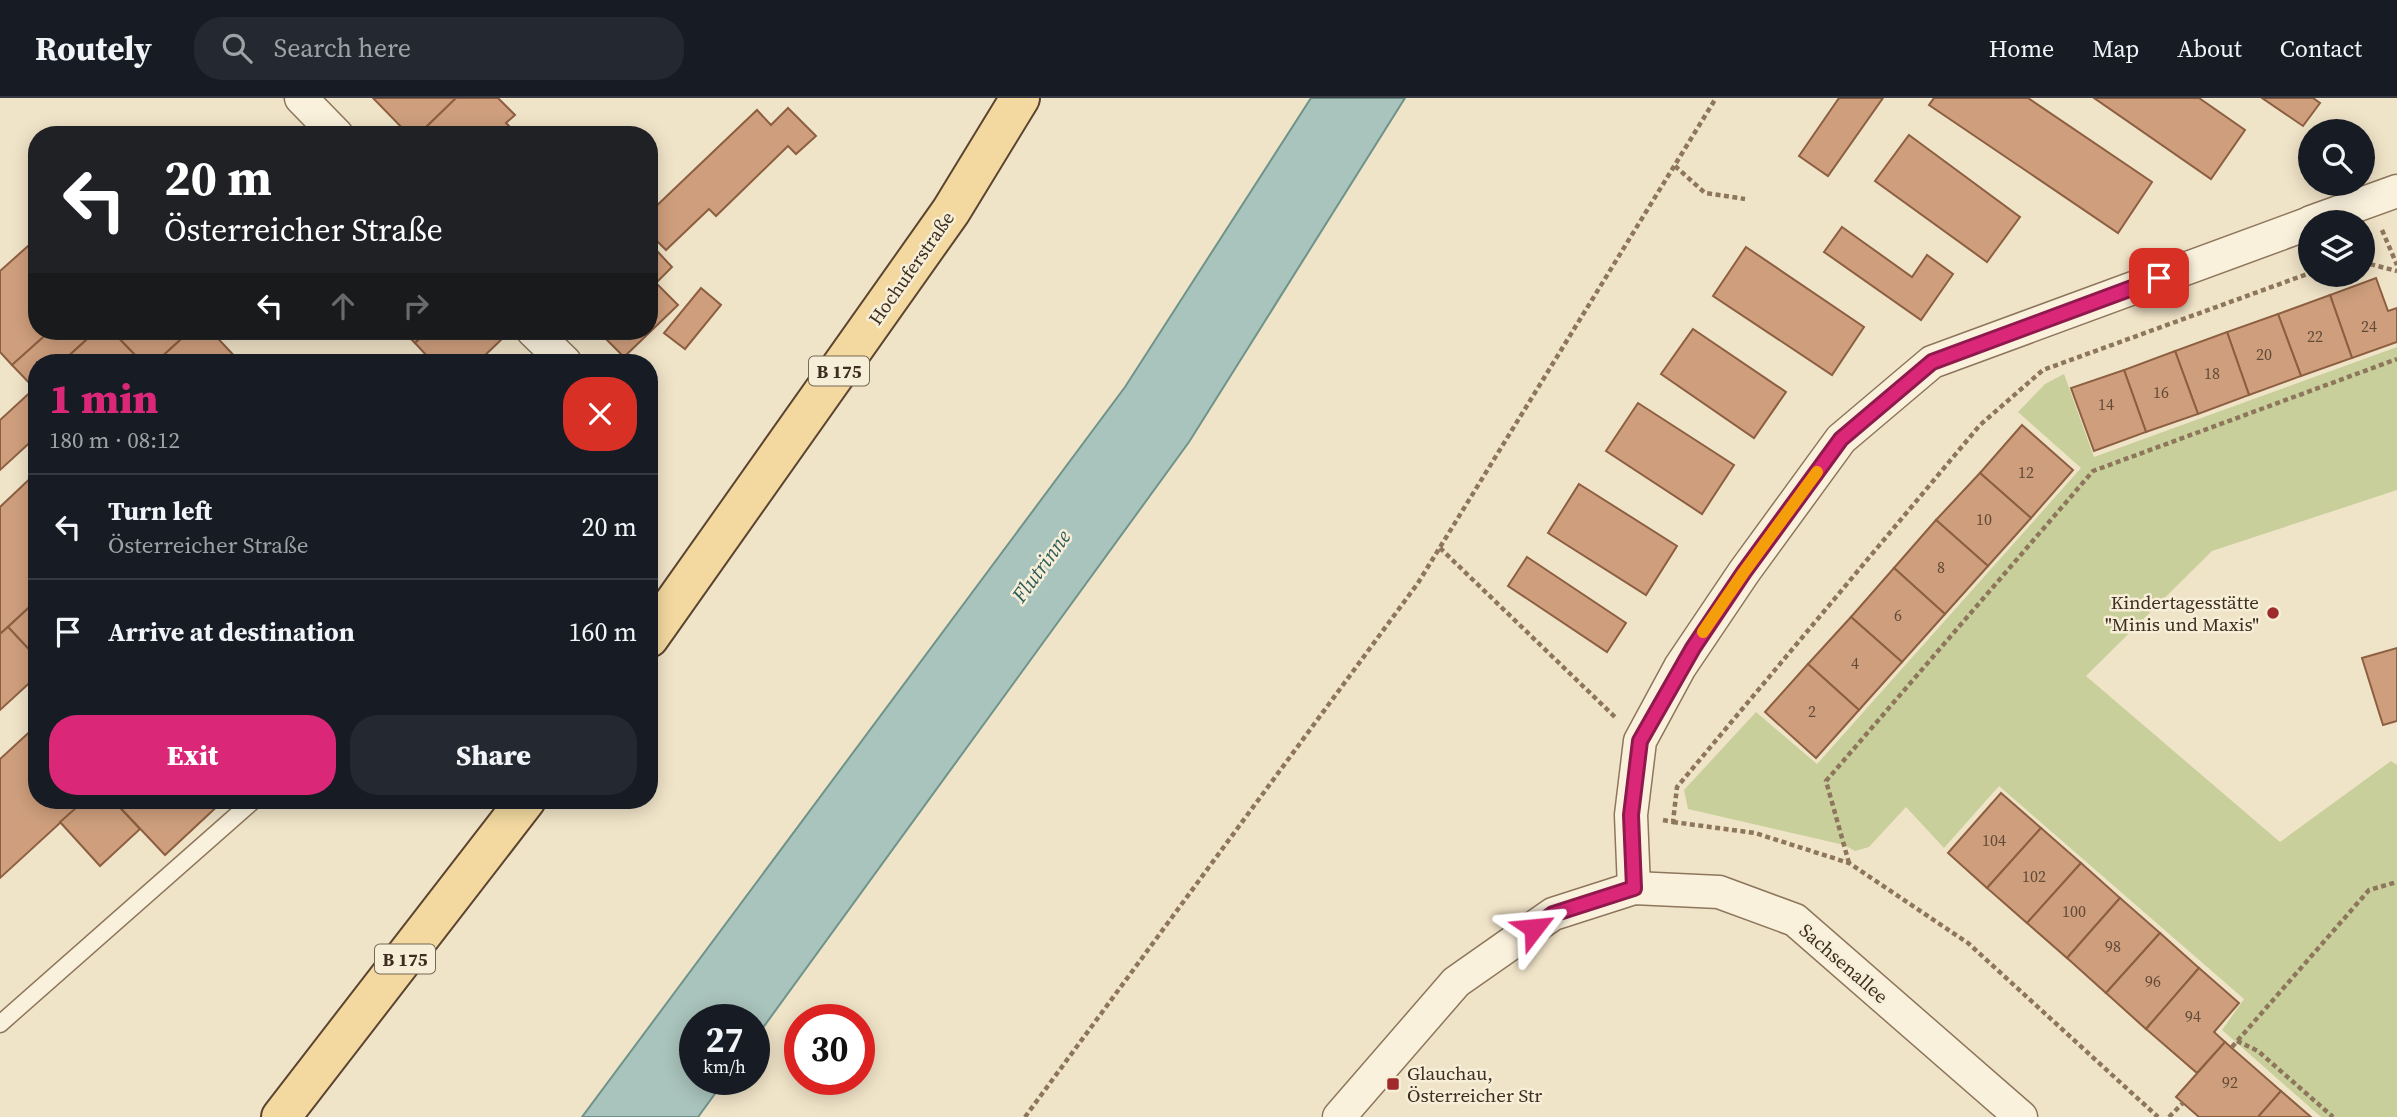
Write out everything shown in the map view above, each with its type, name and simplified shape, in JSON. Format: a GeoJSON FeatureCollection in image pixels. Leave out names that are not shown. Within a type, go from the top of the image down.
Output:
{"type":"FeatureCollection","features":[{"type":"Feature","properties":{"kind":"main road","name":"Hochuferstraße"},"geometry":{"type":"LineString","coordinates":[[658,625],[951,211],[1020,98]]}},
{"type":"Feature","properties":{"kind":"main road","name":"B 175"},"geometry":{"type":"LineString","coordinates":[[281,1117],[519,809]]}},
{"type":"Feature","properties":{"kind":"street"},"geometry":{"type":"LineString","coordinates":[[300,98],[328,126]]}},
{"type":"Feature","properties":{"kind":"street"},"geometry":{"type":"LineString","coordinates":[[2344,210],[2397,191]]}},
{"type":"Feature","properties":{"kind":"street"},"geometry":{"type":"LineString","coordinates":[[1634,888],[1631,815],[1640,741],[1694,645],[1841,439],[1932,362],[2298,226]]}},
{"type":"Feature","properties":{"kind":"street"},"geometry":{"type":"LineString","coordinates":[[542,340],[557,354]]}},
{"type":"Feature","properties":{"kind":"street","name":"Sachsenallee"},"geometry":{"type":"LineString","coordinates":[[1339,1117],[1456,982],[1553,914],[1634,888],[1719,892],[1795,920],[2021,1117]]}},
{"type":"Feature","properties":{"kind":"lane"},"geometry":{"type":"LineString","coordinates":[[0,1024],[244,809]]}},
{"type":"Feature","properties":{"kind":"path"},"geometry":{"type":"LineString","coordinates":[[1026,1117],[1418,583],[1716,98]]}},
{"type":"Feature","properties":{"kind":"path"},"geometry":{"type":"LineString","coordinates":[[1675,166],[1704,192],[1745,199]]}},
{"type":"Feature","properties":{"kind":"path"},"geometry":{"type":"LineString","coordinates":[[2375,265],[2397,271]]}},
{"type":"Feature","properties":{"kind":"path"},"geometry":{"type":"LineString","coordinates":[[1673,822],[1676,787],[1980,425],[2043,370],[2298,277]]}},
{"type":"Feature","properties":{"kind":"path"},"geometry":{"type":"LineString","coordinates":[[1849,863],[1826,781],[2092,471],[2397,359]]}},
{"type":"Feature","properties":{"kind":"path"},"geometry":{"type":"LineString","coordinates":[[1440,548],[1640,741]]}},
{"type":"Feature","properties":{"kind":"path"},"geometry":{"type":"LineString","coordinates":[[1631,815],[1755,833],[1849,863],[1968,943],[2158,1117]]}},
{"type":"Feature","properties":{"kind":"path"},"geometry":{"type":"LineString","coordinates":[[2232,1047],[2369,890],[2397,881]]}},
{"type":"Feature","properties":{"kind":"path"},"geometry":{"type":"LineString","coordinates":[[2237,1041],[2258,1051],[2333,1117]]}},
{"type":"Feature","properties":{"kind":"path"},"geometry":{"type":"LineString","coordinates":[[2169,1117],[2183,1103]]}},
{"type":"Feature","properties":{"kind":"green space"},"geometry":{"type":"Polygon","coordinates":[[[2397,347],[2397,490],[2212,551],[2086,676],[2280,842],[2391,761],[2397,765],[2397,1117],[2321,1117],[2222,1030],[2244,999],[1999,786],[1944,848],[1906,807],[1869,847],[1855,851],[1844,845],[1688,809],[1684,790],[1756,712],[1817,764],[2081,468],[2018,412],[2045,384],[2064,374],[2094,457],[2397,347]]]}},
{"type":"Feature","properties":{"kind":"water","name":"Flutrinne"},"geometry":{"type":"Polygon","coordinates":[[[1311,98],[1405,98],[1189,442],[770,1018],[770,1004],[679,1004],[679,1095],[714,1095],[698,1117],[582,1117],[1125,387],[1311,98]]]}},
{"type":"Feature","properties":{"kind":"building"},"geometry":{"type":"Polygon","coordinates":[[[373,98],[456,98],[427,126],[400,126],[373,98]]]}},
{"type":"Feature","properties":{"kind":"building"},"geometry":{"type":"Polygon","coordinates":[[[456,98],[498,98],[515,115],[506,123],[509,126],[427,126],[456,98]]]}},
{"type":"Feature","properties":{"kind":"building"},"geometry":{"type":"Polygon","coordinates":[[[1839,98],[1883,98],[1828,176],[1799,156],[1839,98]]]}},
{"type":"Feature","properties":{"kind":"building"},"geometry":{"type":"Polygon","coordinates":[[[1934,98],[2028,98],[2152,182],[2118,233],[1929,105],[1934,98]]]}},
{"type":"Feature","properties":{"kind":"building"},"geometry":{"type":"Polygon","coordinates":[[[2094,98],[2199,98],[2245,130],[2211,179],[2094,98]]]}},
{"type":"Feature","properties":{"kind":"building"},"geometry":{"type":"Polygon","coordinates":[[[2262,98],[2313,98],[2320,103],[2308,119],[2298,119],[2298,123],[2262,98]]]}},
{"type":"Feature","properties":{"kind":"building"},"geometry":{"type":"Polygon","coordinates":[[[788,108],[816,136],[796,154],[788,146],[716,216],[709,209],[666,250],[658,242],[658,204],[757,110],[771,125],[788,108]]]}},
{"type":"Feature","properties":{"kind":"building"},"geometry":{"type":"Polygon","coordinates":[[[1909,135],[2020,217],[1987,262],[1875,181],[1909,135]]]}},
{"type":"Feature","properties":{"kind":"building"},"geometry":{"type":"Polygon","coordinates":[[[1842,227],[1912,277],[1927,255],[1953,274],[1921,320],[1824,252],[1842,227]]]}},
{"type":"Feature","properties":{"kind":"building"},"geometry":{"type":"Polygon","coordinates":[[[28,246],[28,340],[40,340],[12,365],[0,352],[0,271],[28,246]]]}},
{"type":"Feature","properties":{"kind":"building"},"geometry":{"type":"Polygon","coordinates":[[[1746,247],[1864,327],[1832,375],[1713,296],[1746,247]]]}},
{"type":"Feature","properties":{"kind":"building"},"geometry":{"type":"Polygon","coordinates":[[[658,252],[672,267],[658,281],[658,252]]]}},
{"type":"Feature","properties":{"kind":"building"},"geometry":{"type":"Polygon","coordinates":[[[2375,278],[2388,311],[2397,308],[2397,342],[2352,358],[2330,295],[2352,287],[2375,287],[2375,278]]]}},
{"type":"Feature","properties":{"kind":"building"},"geometry":{"type":"Polygon","coordinates":[[[658,285],[678,305],[658,324],[658,285]]]}},
{"type":"Feature","properties":{"kind":"building"},"geometry":{"type":"Polygon","coordinates":[[[701,288],[721,305],[685,349],[664,333],[701,288]]]}},
{"type":"Feature","properties":{"kind":"building"},"geometry":{"type":"Polygon","coordinates":[[[2330,295],[2352,358],[2301,376],[2278,314],[2330,295]]]}},
{"type":"Feature","properties":{"kind":"building"},"geometry":{"type":"Polygon","coordinates":[[[2278,314],[2301,376],[2249,395],[2227,332],[2278,314]]]}},
{"type":"Feature","properties":{"kind":"building"},"geometry":{"type":"Polygon","coordinates":[[[1693,329],[1786,392],[1754,438],[1661,374],[1693,329]]]}},
{"type":"Feature","properties":{"kind":"building"},"geometry":{"type":"Polygon","coordinates":[[[2227,332],[2249,395],[2198,414],[2175,351],[2227,332]]]}},
{"type":"Feature","properties":{"kind":"building"},"geometry":{"type":"Polygon","coordinates":[[[40,340],[86,340],[71,354],[28,354],[28,382],[12,365],[40,340]]]}},
{"type":"Feature","properties":{"kind":"building"},"geometry":{"type":"Polygon","coordinates":[[[86,340],[121,340],[134,354],[71,354],[86,340]]]}},
{"type":"Feature","properties":{"kind":"building"},"geometry":{"type":"Polygon","coordinates":[[[121,340],[180,340],[165,354],[134,354],[121,340]]]}},
{"type":"Feature","properties":{"kind":"building"},"geometry":{"type":"Polygon","coordinates":[[[180,340],[219,340],[233,354],[165,354],[180,340]]]}},
{"type":"Feature","properties":{"kind":"building"},"geometry":{"type":"Polygon","coordinates":[[[418,340],[501,340],[486,354],[425,354],[415,343],[418,340]]]}},
{"type":"Feature","properties":{"kind":"building"},"geometry":{"type":"Polygon","coordinates":[[[607,340],[642,340],[627,354],[621,354],[607,340]]]}},
{"type":"Feature","properties":{"kind":"building"},"geometry":{"type":"Polygon","coordinates":[[[2175,351],[2198,414],[2146,432],[2124,370],[2175,351]]]}},
{"type":"Feature","properties":{"kind":"building"},"geometry":{"type":"Polygon","coordinates":[[[2124,370],[2146,432],[2094,451],[2071,388],[2124,370]]]}},
{"type":"Feature","properties":{"kind":"building"},"geometry":{"type":"Polygon","coordinates":[[[28,394],[28,444],[0,470],[0,420],[28,394]]]}},
{"type":"Feature","properties":{"kind":"building"},"geometry":{"type":"Polygon","coordinates":[[[1638,403],[1734,465],[1702,514],[1606,451],[1638,403]]]}},
{"type":"Feature","properties":{"kind":"building"},"geometry":{"type":"Polygon","coordinates":[[[2022,425],[2073,470],[2031,518],[1980,473],[2022,425]]]}},
{"type":"Feature","properties":{"kind":"building"},"geometry":{"type":"Polygon","coordinates":[[[1980,473],[2031,518],[1988,566],[1936,520],[1980,473]]]}},
{"type":"Feature","properties":{"kind":"building"},"geometry":{"type":"Polygon","coordinates":[[[28,481],[28,608],[0,634],[0,507],[28,481]]]}},
{"type":"Feature","properties":{"kind":"building"},"geometry":{"type":"Polygon","coordinates":[[[1579,484],[1677,546],[1646,595],[1548,533],[1579,484]]]}},
{"type":"Feature","properties":{"kind":"building"},"geometry":{"type":"Polygon","coordinates":[[[1936,520],[1988,566],[1945,614],[1894,568],[1936,520]]]}},
{"type":"Feature","properties":{"kind":"building"},"geometry":{"type":"Polygon","coordinates":[[[1527,557],[1626,623],[1607,652],[1508,586],[1527,557]]]}},
{"type":"Feature","properties":{"kind":"building"},"geometry":{"type":"Polygon","coordinates":[[[1894,568],[1945,614],[1902,662],[1851,617],[1894,568]]]}},
{"type":"Feature","properties":{"kind":"building"},"geometry":{"type":"Polygon","coordinates":[[[28,608],[28,648],[8,627],[28,608]]]}},
{"type":"Feature","properties":{"kind":"building"},"geometry":{"type":"Polygon","coordinates":[[[1851,617],[1902,662],[1859,710],[1808,664],[1851,617]]]}},
{"type":"Feature","properties":{"kind":"building"},"geometry":{"type":"Polygon","coordinates":[[[8,627],[28,648],[28,684],[0,710],[0,634],[8,627]]]}},
{"type":"Feature","properties":{"kind":"building"},"geometry":{"type":"Polygon","coordinates":[[[2397,648],[2397,721],[2383,725],[2362,658],[2397,648]]]}},
{"type":"Feature","properties":{"kind":"building"},"geometry":{"type":"Polygon","coordinates":[[[1808,664],[1859,710],[1816,758],[1765,712],[1808,664]]]}},
{"type":"Feature","properties":{"kind":"building"},"geometry":{"type":"Polygon","coordinates":[[[28,733],[28,809],[75,809],[0,878],[0,759],[28,733]]]}},
{"type":"Feature","properties":{"kind":"building"},"geometry":{"type":"Polygon","coordinates":[[[2001,793],[2041,828],[1987,888],[1948,853],[2001,793]]]}},
{"type":"Feature","properties":{"kind":"building"},"geometry":{"type":"Polygon","coordinates":[[[75,809],[121,809],[140,829],[100,866],[60,822],[75,809]]]}},
{"type":"Feature","properties":{"kind":"building"},"geometry":{"type":"Polygon","coordinates":[[[122,809],[214,809],[165,855],[122,809]]]}},
{"type":"Feature","properties":{"kind":"building"},"geometry":{"type":"Polygon","coordinates":[[[2041,828],[2081,863],[2027,923],[1987,888],[2041,828]]]}},
{"type":"Feature","properties":{"kind":"building"},"geometry":{"type":"Polygon","coordinates":[[[2081,863],[2120,898],[2067,958],[2027,923],[2081,863]]]}},
{"type":"Feature","properties":{"kind":"building"},"geometry":{"type":"Polygon","coordinates":[[[2120,898],[2160,933],[2106,993],[2067,958],[2120,898]]]}},
{"type":"Feature","properties":{"kind":"building"},"geometry":{"type":"Polygon","coordinates":[[[2160,933],[2199,968],[2146,1029],[2106,993],[2160,933]]]}},
{"type":"Feature","properties":{"kind":"building"},"geometry":{"type":"Polygon","coordinates":[[[2199,968],[2239,1003],[2214,1032],[2225,1042],[2197,1073],[2146,1029],[2199,968]]]}},
{"type":"Feature","properties":{"kind":"building"},"geometry":{"type":"Polygon","coordinates":[[[2225,1042],[2281,1091],[2258,1117],[2199,1117],[2176,1097],[2225,1042]]]}},
{"type":"Feature","properties":{"kind":"building"},"geometry":{"type":"Polygon","coordinates":[[[2281,1091],[2311,1117],[2258,1117],[2281,1091]]]}},
{"type":"Feature","properties":{"kind":"slow traffic"},"geometry":{"type":"LineString","coordinates":[[1703,632],[1817,472]]}},
{"type":"Feature","properties":{"kind":"place","name":"Kindertagesstätte \"Minis und Maxis\""},"geometry":{"type":"Point","coordinates":[2273,613]}},
{"type":"Feature","properties":{"kind":"place","name":"Glauchau, Österreicher Str"},"geometry":{"type":"Point","coordinates":[1393,1084]}},
{"type":"Feature","properties":{"kind":"route"},"geometry":{"type":"LineString","coordinates":[[1534,928],[1553,914],[1634,888],[1631,815],[1640,741],[1680,667],[1744,572],[1841,439],[1932,362],[2159,278]]}}]}
